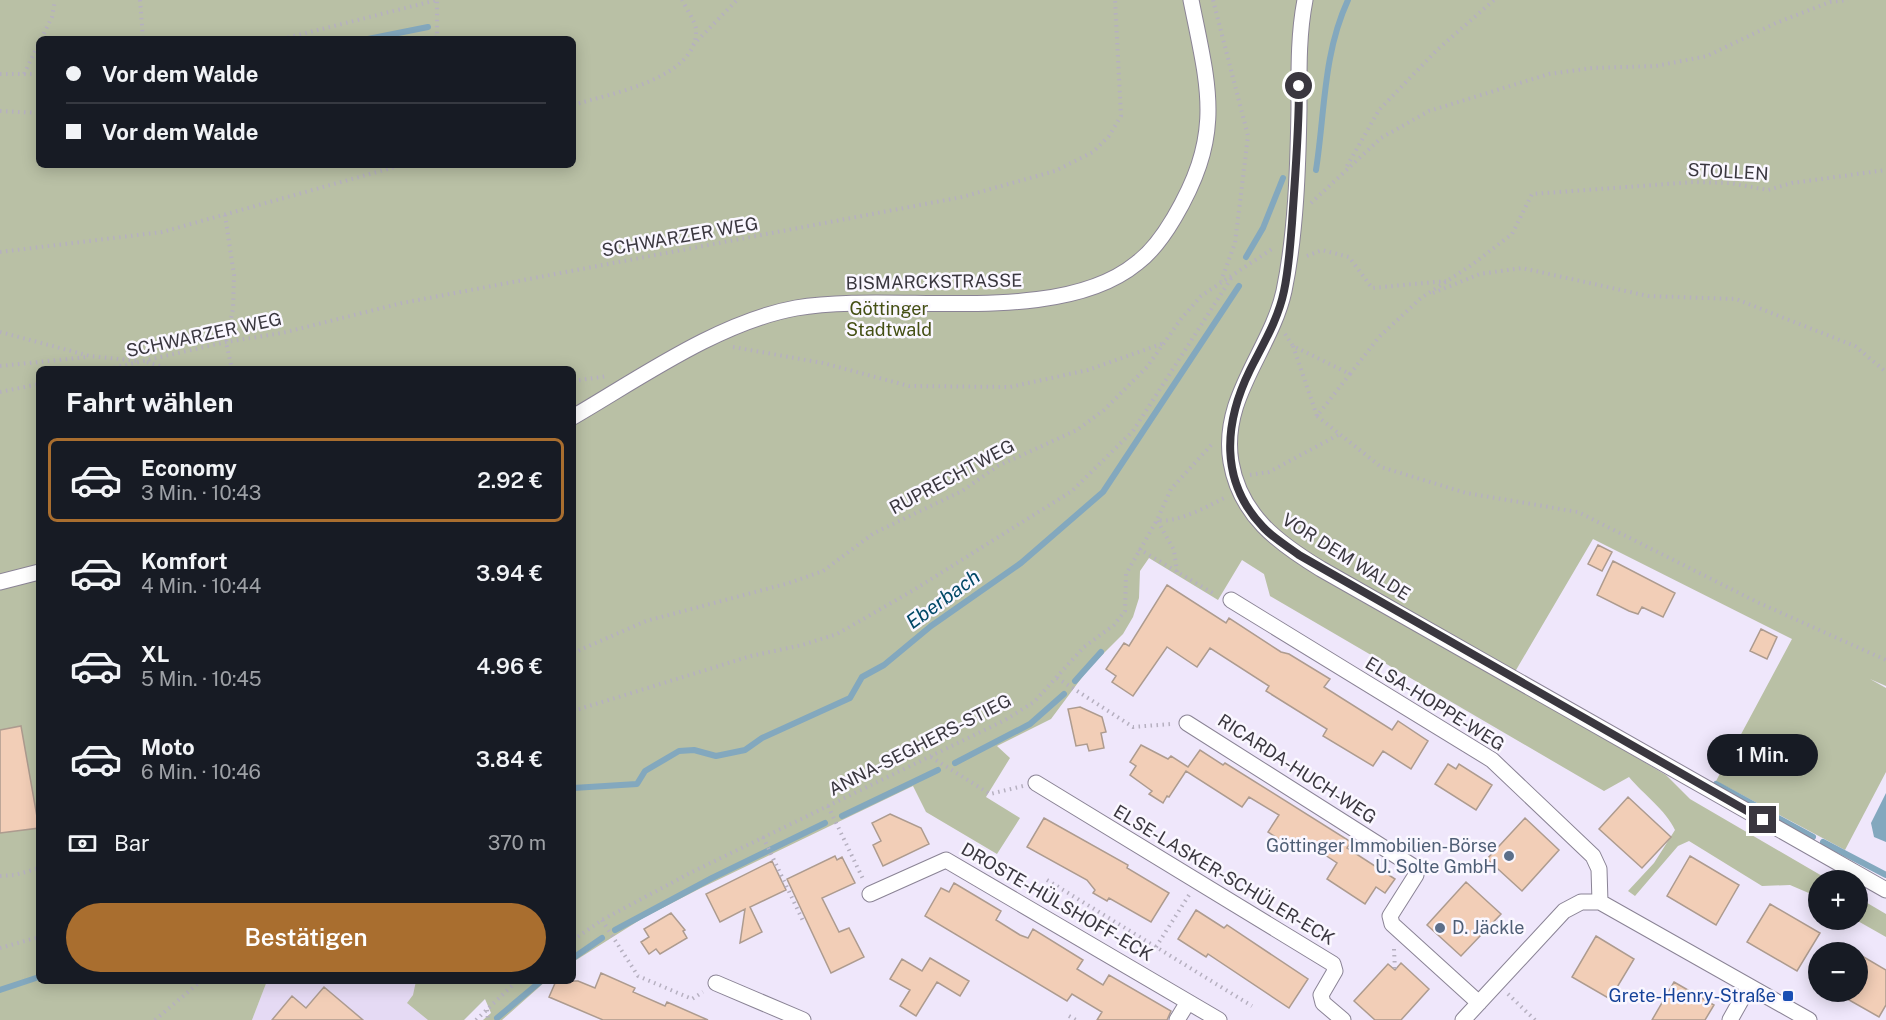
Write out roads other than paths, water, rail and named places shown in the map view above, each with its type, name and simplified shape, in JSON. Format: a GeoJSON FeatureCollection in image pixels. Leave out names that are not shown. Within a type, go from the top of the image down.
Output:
{"type":"FeatureCollection","features":[{"type":"Feature","properties":{"kind":"street","name":"BISMARCKSTRASSE"},"geometry":{"type":"LineString","coordinates":[[576,415],[689,350],[731,329],[772,314],[853,301],[972,303],[1027,300],[1090,287],[1136,265],[1153,249],[1179,209],[1196,176],[1207,141],[1210,106],[1207,79],[1191,0]]}},
{"type":"Feature","properties":{"kind":"street","name":"VOR DEM WALDE"},"geometry":{"type":"LineString","coordinates":[[1305,0],[1299,63],[1297,165],[1289,262],[1275,321],[1236,402],[1230,427],[1229,446],[1237,484],[1247,506],[1264,529],[1299,555],[1530,690],[1886,890]]}},
{"type":"Feature","properties":{"kind":"street"},"geometry":{"type":"LineString","coordinates":[[0,582],[36,573]]}},
{"type":"Feature","properties":{"kind":"street","name":"ELSA-HOPPE-WEG"},"geometry":{"type":"LineString","coordinates":[[1231,600],[1492,760],[1593,856],[1599,869],[1600,902]]}},
{"type":"Feature","properties":{"kind":"street","name":"RICARDA-HUCH-WEG"},"geometry":{"type":"LineString","coordinates":[[1187,723],[1414,867],[1416,875],[1390,916],[1392,924],[1479,1003]]}},
{"type":"Feature","properties":{"kind":"street","name":"ELSE-LASKER-SCHÜLER-ECK"},"geometry":{"type":"LineString","coordinates":[[1036,783],[1333,964],[1335,971],[1321,995],[1323,1003],[1343,1020]]}},
{"type":"Feature","properties":{"kind":"street","name":"DROSTE-HÜLSHOFF-ECK"},"geometry":{"type":"LineString","coordinates":[[870,894],[946,860],[1219,1020]]}},
{"type":"Feature","properties":{"kind":"street"},"geometry":{"type":"LineString","coordinates":[[1463,1020],[1564,911],[1581,902],[1600,902],[1809,1020]]}},
{"type":"Feature","properties":{"kind":"street"},"geometry":{"type":"LineString","coordinates":[[716,983],[803,1020]]}},
{"type":"Feature","properties":{"kind":"street"},"geometry":{"type":"LineString","coordinates":[[1730,1020],[1749,986]]}},
{"type":"Feature","properties":{"kind":"street"},"geometry":{"type":"LineString","coordinates":[[1177,1020],[1188,1002]]}},
{"type":"Feature","properties":{"kind":"water"},"geometry":{"type":"Polygon","coordinates":[[[1886,793],[1886,842],[1874,837],[1871,823],[1886,793]]]}},
{"type":"Feature","properties":{"kind":"waterway","name":"Eberbach"},"geometry":{"type":"LineString","coordinates":[[1316,170],[1329,62],[1348,0]]}},
{"type":"Feature","properties":{"kind":"waterway"},"geometry":{"type":"LineString","coordinates":[[383,36],[428,27]]}},
{"type":"Feature","properties":{"kind":"waterway"},"geometry":{"type":"LineString","coordinates":[[1246,257],[1263,228],[1283,178]]}},
{"type":"Feature","properties":{"kind":"waterway","name":"Eberbach"},"geometry":{"type":"LineString","coordinates":[[576,788],[637,784],[645,771],[679,751],[694,750],[716,756],[745,750],[762,738],[850,698],[862,677],[884,665],[931,626],[1021,563],[1103,492],[1239,286]]}},
{"type":"Feature","properties":{"kind":"waterway"},"geometry":{"type":"LineString","coordinates":[[1075,681],[1101,652]]}},
{"type":"Feature","properties":{"kind":"waterway"},"geometry":{"type":"LineString","coordinates":[[955,763],[1030,724],[1064,694]]}},
{"type":"Feature","properties":{"kind":"waterway"},"geometry":{"type":"LineString","coordinates":[[842,816],[938,770]]}},
{"type":"Feature","properties":{"kind":"waterway"},"geometry":{"type":"LineString","coordinates":[[1716,784],[1813,837]]}},
{"type":"Feature","properties":{"kind":"waterway"},"geometry":{"type":"LineString","coordinates":[[615,930],[712,878],[825,823]]}},
{"type":"Feature","properties":{"kind":"waterway"},"geometry":{"type":"LineString","coordinates":[[1823,842],[1886,875]]}},
{"type":"Feature","properties":{"kind":"waterway"},"geometry":{"type":"LineString","coordinates":[[576,956],[602,938]]}},
{"type":"Feature","properties":{"kind":"waterway","name":"Eberbach"},"geometry":{"type":"LineString","coordinates":[[0,990],[36,978]]}},
{"type":"Feature","properties":{"kind":"waterway"},"geometry":{"type":"LineString","coordinates":[[497,1018],[537,984]]}},
{"type":"Feature","properties":{"kind":"place","name":"Göttinger Immobilien-Börse U. Solte GmbH"},"geometry":{"type":"Point","coordinates":[1509,856]}},
{"type":"Feature","properties":{"kind":"place","name":"D. Jäckle"},"geometry":{"type":"Point","coordinates":[1440,928]}},
{"type":"Feature","properties":{"kind":"place","name":"Grete-Henry-Straße"},"geometry":{"type":"Point","coordinates":[1788,996]}},
{"type":"Feature","properties":{"kind":"park label","name":"Göttinger Stadtwald"},"geometry":{"type":"Point","coordinates":[889,319]}}]}
